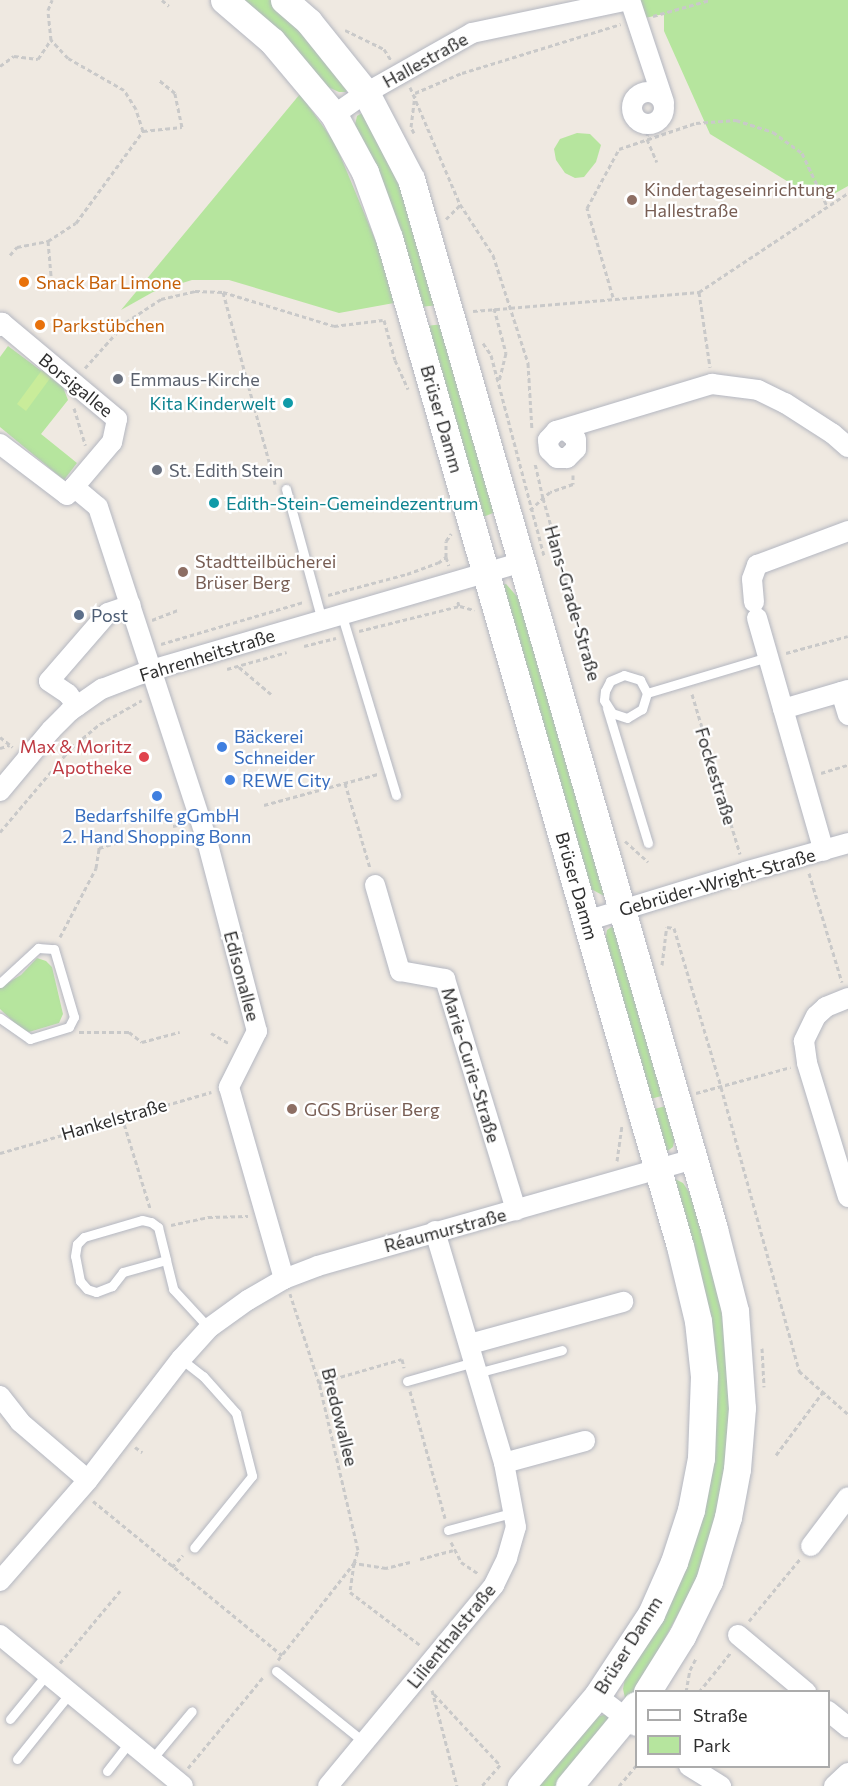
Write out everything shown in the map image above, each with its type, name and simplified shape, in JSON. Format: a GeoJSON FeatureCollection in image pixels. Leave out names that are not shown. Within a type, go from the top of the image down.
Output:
{"type":"FeatureCollection","features":[{"type":"Feature","properties":{"kind":"street","name":"Brüser Damm"},"geometry":{"type":"LineString","coordinates":[[224,0],[272,41],[334,114],[365,172],[389,238],[690,1282],[698,1321],[704,1376],[701,1458],[691,1510],[674,1562],[651,1614],[597,1696],[521,1786]]}},
{"type":"Feature","properties":{"kind":"street","name":"Brüser Damm"},"geometry":{"type":"LineString","coordinates":[[284,0],[309,22],[366,93],[411,179],[623,910],[735,1311],[742,1380],[738,1459],[728,1516],[709,1581],[682,1636],[648,1690]]}},
{"type":"Feature","properties":{"kind":"street","name":"Hallestraße"},"geometry":{"type":"LineString","coordinates":[[334,114],[366,93],[472,33],[630,0],[663,102]]}},
{"type":"Feature","properties":{"kind":"street"},"geometry":{"type":"LineString","coordinates":[[651,92],[660,96],[665,110],[662,118],[648,131],[634,117],[632,108],[635,98],[641,93],[651,92]]}},
{"type":"Feature","properties":{"kind":"street","name":"Borsigallee"},"geometry":{"type":"LineString","coordinates":[[0,326],[2,323],[117,419],[112,442],[74,487]]}},
{"type":"Feature","properties":{"kind":"street"},"geometry":{"type":"LineString","coordinates":[[556,431],[712,384],[758,390],[785,403],[833,434],[848,447]]}},
{"type":"Feature","properties":{"kind":"street"},"geometry":{"type":"LineString","coordinates":[[0,444],[67,495],[74,487],[98,507],[151,670]]}},
{"type":"Feature","properties":{"kind":"street"},"geometry":{"type":"LineString","coordinates":[[824,851],[768,657],[756,610],[752,579],[757,565],[848,531]]}},
{"type":"Feature","properties":{"kind":"street","name":"Fahrenheitstraße"},"geometry":{"type":"LineString","coordinates":[[0,790],[51,729],[77,706],[102,689],[151,670],[322,621],[345,625],[453,583],[522,562]]}},
{"type":"Feature","properties":{"kind":"street"},"geometry":{"type":"LineString","coordinates":[[77,706],[68,694],[49,681],[108,613],[131,605]]}},
{"type":"Feature","properties":{"kind":"street","name":"Edisonallee"},"geometry":{"type":"LineString","coordinates":[[151,670],[206,837],[257,1031],[244,1052],[229,1087]]}},
{"type":"Feature","properties":{"kind":"street"},"geometry":{"type":"LineString","coordinates":[[783,709],[845,691],[848,715]]}},
{"type":"Feature","properties":{"kind":"street","name":"Gebrüder-Wright-Straße"},"geometry":{"type":"LineString","coordinates":[[586,921],[848,843]]}},
{"type":"Feature","properties":{"kind":"street","name":"Marie-Curie-Straße"},"geometry":{"type":"LineString","coordinates":[[375,885],[400,971],[445,979],[516,1210]]}},
{"type":"Feature","properties":{"kind":"street"},"geometry":{"type":"LineString","coordinates":[[847,998],[826,1007],[809,1027],[804,1041],[807,1063],[848,1197]]}},
{"type":"Feature","properties":{"kind":"street"},"geometry":{"type":"LineString","coordinates":[[229,1087],[284,1279]]}},
{"type":"Feature","properties":{"kind":"street","name":"Réaumurstraße"},"geometry":{"type":"LineString","coordinates":[[0,1581],[84,1485],[181,1359],[208,1328],[248,1300],[284,1279],[435,1232],[693,1159]]}},
{"type":"Feature","properties":{"kind":"street","name":"Lilienthalstraße"},"geometry":{"type":"LineString","coordinates":[[328,1786],[494,1585],[507,1558],[516,1527],[504,1463],[435,1232]]}},
{"type":"Feature","properties":{"kind":"street"},"geometry":{"type":"LineString","coordinates":[[474,1360],[623,1302]]}},
{"type":"Feature","properties":{"kind":"street"},"geometry":{"type":"LineString","coordinates":[[0,1396],[20,1422],[84,1485]]}},
{"type":"Feature","properties":{"kind":"street"},"geometry":{"type":"LineString","coordinates":[[504,1463],[585,1441]]}},
{"type":"Feature","properties":{"kind":"street"},"geometry":{"type":"LineString","coordinates":[[811,1546],[848,1497]]}},
{"type":"Feature","properties":{"kind":"street"},"geometry":{"type":"LineString","coordinates":[[0,1635],[53,1669],[70,1693],[152,1759],[178,1784]]}},
{"type":"Feature","properties":{"kind":"street"},"geometry":{"type":"LineString","coordinates":[[738,1635],[804,1690]]}},
{"type":"Feature","properties":{"kind":"street"},"geometry":{"type":"LineString","coordinates":[[569,1786],[633,1716],[597,1696]]}},
{"type":"Feature","properties":{"kind":"street"},"geometry":{"type":"LineString","coordinates":[[830,1713],[848,1727]]}},
{"type":"Feature","properties":{"kind":"street"},"geometry":{"type":"LineString","coordinates":[[691,1768],[721,1786]]}},
{"type":"Feature","properties":{"kind":"street"},"geometry":{"type":"LineString","coordinates":[[834,1786],[848,1773]]}},
{"type":"Feature","properties":{"kind":"lane"},"geometry":{"type":"LineString","coordinates":[[286,489],[322,621]]}},
{"type":"Feature","properties":{"kind":"lane"},"geometry":{"type":"LineString","coordinates":[[345,625],[396,795]]}},
{"type":"Feature","properties":{"kind":"lane"},"geometry":{"type":"LineString","coordinates":[[646,693],[768,657]]}},
{"type":"Feature","properties":{"kind":"lane"},"geometry":{"type":"LineString","coordinates":[[607,708],[620,717],[634,716],[645,705],[646,693],[640,680],[634,677],[617,677],[605,691],[607,708],[648,843]]}},
{"type":"Feature","properties":{"kind":"lane"},"geometry":{"type":"LineString","coordinates":[[0,983],[38,948],[54,950],[74,1017],[69,1027],[30,1039],[0,1018]]}},
{"type":"Feature","properties":{"kind":"lane"},"geometry":{"type":"LineString","coordinates":[[166,1260],[123,1272],[112,1286],[96,1292],[87,1289],[80,1281],[75,1256],[76,1244],[84,1237],[142,1220],[154,1224],[166,1260],[173,1289],[208,1328]]}},
{"type":"Feature","properties":{"kind":"lane"},"geometry":{"type":"LineString","coordinates":[[408,1381],[474,1360],[562,1350]]}},
{"type":"Feature","properties":{"kind":"lane"},"geometry":{"type":"LineString","coordinates":[[181,1359],[203,1376],[236,1413],[252,1476],[194,1548]]}},
{"type":"Feature","properties":{"kind":"lane"},"geometry":{"type":"LineString","coordinates":[[448,1530],[515,1512]]}},
{"type":"Feature","properties":{"kind":"lane"},"geometry":{"type":"LineString","coordinates":[[10,1719],[53,1669]]}},
{"type":"Feature","properties":{"kind":"lane"},"geometry":{"type":"LineString","coordinates":[[276,1671],[364,1742]]}},
{"type":"Feature","properties":{"kind":"lane"},"geometry":{"type":"LineString","coordinates":[[17,1759],[70,1693]]}},
{"type":"Feature","properties":{"kind":"lane"},"geometry":{"type":"LineString","coordinates":[[152,1759],[192,1711]]}},
{"type":"Feature","properties":{"kind":"lane"},"geometry":{"type":"LineString","coordinates":[[107,1771],[130,1742]]}},
{"type":"Feature","properties":{"kind":"path"},"geometry":{"type":"LineString","coordinates":[[52,0],[48,10],[51,40],[68,58],[124,90],[136,109],[143,131]]}},
{"type":"Feature","properties":{"kind":"path"},"geometry":{"type":"LineString","coordinates":[[162,0],[169,6]]}},
{"type":"Feature","properties":{"kind":"path"},"geometry":{"type":"LineString","coordinates":[[415,93],[462,73],[635,20],[711,0]]}},
{"type":"Feature","properties":{"kind":"path"},"geometry":{"type":"LineString","coordinates":[[341,28],[384,49],[415,93],[460,204],[494,255],[528,363],[532,440]]}},
{"type":"Feature","properties":{"kind":"path"},"geometry":{"type":"LineString","coordinates":[[0,66],[14,56],[38,58],[51,40]]}},
{"type":"Feature","properties":{"kind":"path"},"geometry":{"type":"LineString","coordinates":[[10,255],[17,247],[48,241],[76,223],[143,131],[182,127],[175,93],[159,80]]}},
{"type":"Feature","properties":{"kind":"path"},"geometry":{"type":"LineString","coordinates":[[613,297],[587,208],[619,149],[648,131],[696,123],[736,120],[773,132],[802,153],[827,206]]}},
{"type":"Feature","properties":{"kind":"path"},"geometry":{"type":"LineString","coordinates":[[648,131],[657,162]]}},
{"type":"Feature","properties":{"kind":"path"},"geometry":{"type":"LineString","coordinates":[[472,310],[613,297],[699,292],[848,194]]}},
{"type":"Feature","properties":{"kind":"path"},"geometry":{"type":"LineString","coordinates":[[444,220],[460,204]]}},
{"type":"Feature","properties":{"kind":"path"},"geometry":{"type":"LineString","coordinates":[[48,241],[51,276]]}},
{"type":"Feature","properties":{"kind":"path"},"geometry":{"type":"LineString","coordinates":[[91,467],[68,380],[126,322],[161,299],[195,291],[223,292],[334,326],[384,320],[396,360]]}},
{"type":"Feature","properties":{"kind":"path"},"geometry":{"type":"LineString","coordinates":[[223,292],[274,484],[286,489]]}},
{"type":"Feature","properties":{"kind":"path"},"geometry":{"type":"LineString","coordinates":[[699,292],[712,384]]}},
{"type":"Feature","properties":{"kind":"path"},"geometry":{"type":"LineString","coordinates":[[494,308],[506,353],[499,384]]}},
{"type":"Feature","properties":{"kind":"path","name":"Hans-Grade-Straße"},"geometry":{"type":"LineString","coordinates":[[535,463],[594,679],[607,708]]}},
{"type":"Feature","properties":{"kind":"path"},"geometry":{"type":"LineString","coordinates":[[510,516],[532,510],[550,492]]}},
{"type":"Feature","properties":{"kind":"path"},"geometry":{"type":"LineString","coordinates":[[303,647],[345,625],[459,606],[446,557]]}},
{"type":"Feature","properties":{"kind":"path"},"geometry":{"type":"LineString","coordinates":[[136,625],[178,610]]}},
{"type":"Feature","properties":{"kind":"path"},"geometry":{"type":"LineString","coordinates":[[768,657],[848,636]]}},
{"type":"Feature","properties":{"kind":"path"},"geometry":{"type":"LineString","coordinates":[[218,671],[239,667],[292,650]]}},
{"type":"Feature","properties":{"kind":"path"},"geometry":{"type":"LineString","coordinates":[[239,667],[271,693]]}},
{"type":"Feature","properties":{"kind":"path","name":"Fockestraße"},"geometry":{"type":"LineString","coordinates":[[688,680],[745,872]]}},
{"type":"Feature","properties":{"kind":"path"},"geometry":{"type":"LineString","coordinates":[[0,832],[71,748],[100,724],[158,690]]}},
{"type":"Feature","properties":{"kind":"path"},"geometry":{"type":"LineString","coordinates":[[0,747],[10,745]]}},
{"type":"Feature","properties":{"kind":"path"},"geometry":{"type":"LineString","coordinates":[[803,778],[848,765]]}},
{"type":"Feature","properties":{"kind":"path"},"geometry":{"type":"LineString","coordinates":[[264,805],[389,770]]}},
{"type":"Feature","properties":{"kind":"path"},"geometry":{"type":"LineString","coordinates":[[345,783],[375,885]]}},
{"type":"Feature","properties":{"kind":"path"},"geometry":{"type":"LineString","coordinates":[[54,950],[96,868],[99,848],[94,832]]}},
{"type":"Feature","properties":{"kind":"path"},"geometry":{"type":"LineString","coordinates":[[99,848],[129,839]]}},
{"type":"Feature","properties":{"kind":"path"},"geometry":{"type":"LineString","coordinates":[[805,857],[847,998]]}},
{"type":"Feature","properties":{"kind":"path"},"geometry":{"type":"LineString","coordinates":[[667,927],[674,928],[721,1087],[799,1371],[848,1413]]}},
{"type":"Feature","properties":{"kind":"path"},"geometry":{"type":"LineString","coordinates":[[69,1027],[82,1034],[98,1031],[129,1032],[142,1042],[180,1032]]}},
{"type":"Feature","properties":{"kind":"path"},"geometry":{"type":"LineString","coordinates":[[211,1033],[244,1052]]}},
{"type":"Feature","properties":{"kind":"path"},"geometry":{"type":"LineString","coordinates":[[687,1096],[807,1063]]}},
{"type":"Feature","properties":{"kind":"path","name":"Hankelstraße"},"geometry":{"type":"LineString","coordinates":[[0,1153],[229,1087]]}},
{"type":"Feature","properties":{"kind":"path"},"geometry":{"type":"LineString","coordinates":[[122,1117],[154,1224],[208,1217],[241,1218],[265,1211]]}},
{"type":"Feature","properties":{"kind":"path"},"geometry":{"type":"LineString","coordinates":[[617,1161],[622,1123]]}},
{"type":"Feature","properties":{"kind":"path","name":"Bredowallee"},"geometry":{"type":"LineString","coordinates":[[284,1279],[320,1383],[358,1550],[350,1592],[435,1657]]}},
{"type":"Feature","properties":{"kind":"path"},"geometry":{"type":"LineString","coordinates":[[320,1383],[402,1359],[453,1550],[461,1562],[494,1585]]}},
{"type":"Feature","properties":{"kind":"path"},"geometry":{"type":"LineString","coordinates":[[776,1455],[823,1392]]}},
{"type":"Feature","properties":{"kind":"path"},"geometry":{"type":"LineString","coordinates":[[84,1485],[282,1655]]}},
{"type":"Feature","properties":{"kind":"path"},"geometry":{"type":"LineString","coordinates":[[701,1690],[737,1645],[738,1635],[811,1546]]}},
{"type":"Feature","properties":{"kind":"path"},"geometry":{"type":"LineString","coordinates":[[420,1559],[453,1550]]}},
{"type":"Feature","properties":{"kind":"path"},"geometry":{"type":"LineString","coordinates":[[178,1784],[354,1563],[386,1568],[410,1562]]}},
{"type":"Feature","properties":{"kind":"path"},"geometry":{"type":"LineString","coordinates":[[53,1669],[120,1591]]}},
{"type":"Feature","properties":{"kind":"path"},"geometry":{"type":"LineString","coordinates":[[435,1657],[431,1685],[457,1786]]}},
{"type":"Feature","properties":{"kind":"path"},"geometry":{"type":"LineString","coordinates":[[433,1693],[500,1765],[482,1786]]}},
{"type":"Feature","properties":{"kind":"path"},"geometry":{"type":"LineString","coordinates":[[619,1786],[635,1767]]}},
{"type":"Feature","properties":{"kind":"green space"},"geometry":{"type":"Polygon","coordinates":[[[240,0],[270,0],[348,88],[346,92],[339,92],[328,87],[240,0]]]}},
{"type":"Feature","properties":{"kind":"green space"},"geometry":{"type":"Polygon","coordinates":[[[630,0],[848,0],[848,186],[832,195],[795,186],[710,134],[664,31],[664,14],[635,20],[630,0]]]}},
{"type":"Feature","properties":{"kind":"green space"},"geometry":{"type":"Polygon","coordinates":[[[300,94],[335,143],[377,244],[394,303],[339,313],[229,280],[192,280],[153,292],[121,310],[300,94]]]}},
{"type":"Feature","properties":{"kind":"green space"},"geometry":{"type":"Polygon","coordinates":[[[362,113],[403,188],[439,305],[420,307],[354,129],[357,116],[362,113]]]}},
{"type":"Feature","properties":{"kind":"green space"},"geometry":{"type":"Polygon","coordinates":[[[577,133],[590,134],[601,145],[596,162],[584,177],[575,178],[565,173],[556,160],[554,149],[560,139],[577,133]]]}},
{"type":"Feature","properties":{"kind":"green space"},"geometry":{"type":"Polygon","coordinates":[[[445,324],[500,510],[481,518],[425,326],[445,324]]]}},
{"type":"Feature","properties":{"kind":"green space"},"geometry":{"type":"Polygon","coordinates":[[[8,346],[63,387],[68,400],[41,434],[77,463],[64,480],[0,427],[0,357],[8,346]]]}},
{"type":"Feature","properties":{"kind":"green space"},"geometry":{"type":"Polygon","coordinates":[[[42,370],[51,377],[26,411],[17,404],[42,370]]]}},
{"type":"Feature","properties":{"kind":"green space"},"geometry":{"type":"Polygon","coordinates":[[[506,584],[521,601],[606,897],[591,889],[503,585],[506,584]]]}},
{"type":"Feature","properties":{"kind":"green space"},"geometry":{"type":"Polygon","coordinates":[[[613,926],[665,1095],[647,1100],[604,946],[607,930],[613,926]]]}},
{"type":"Feature","properties":{"kind":"green space"},"geometry":{"type":"Polygon","coordinates":[[[37,958],[46,961],[52,967],[63,1014],[59,1023],[29,1032],[22,1030],[0,1009],[0,987],[21,975],[37,958]]]}},
{"type":"Feature","properties":{"kind":"green space"},"geometry":{"type":"Polygon","coordinates":[[[670,1105],[676,1133],[673,1147],[666,1152],[650,1110],[670,1105]]]}},
{"type":"Feature","properties":{"kind":"green space"},"geometry":{"type":"Polygon","coordinates":[[[673,1178],[683,1183],[691,1195],[718,1281],[732,1401],[723,1495],[697,1580],[642,1680],[630,1697],[625,1698],[623,1689],[625,1678],[708,1472],[673,1178]]]}},
{"type":"Feature","properties":{"kind":"green space"},"geometry":{"type":"Polygon","coordinates":[[[607,1714],[611,1718],[558,1786],[533,1786],[596,1717],[607,1714]]]}},
{"type":"Feature","properties":{"kind":"place","name":"Kindertageseinrichtung Hallestraße"},"geometry":{"type":"Point","coordinates":[632,200]}},
{"type":"Feature","properties":{"kind":"place","name":"Snack Bar Limone"},"geometry":{"type":"Point","coordinates":[24,282]}},
{"type":"Feature","properties":{"kind":"place","name":"Parkstübchen"},"geometry":{"type":"Point","coordinates":[40,325]}},
{"type":"Feature","properties":{"kind":"place","name":"Emmaus-Kirche"},"geometry":{"type":"Point","coordinates":[118,379]}},
{"type":"Feature","properties":{"kind":"place","name":"Kita Kinderwelt"},"geometry":{"type":"Point","coordinates":[288,403]}},
{"type":"Feature","properties":{"kind":"place","name":"St. Edith Stein"},"geometry":{"type":"Point","coordinates":[157,470]}},
{"type":"Feature","properties":{"kind":"place","name":"Edith-Stein-Gemeindezentrum"},"geometry":{"type":"Point","coordinates":[214,503]}},
{"type":"Feature","properties":{"kind":"place","name":"Stadtteilbücherei Brüser Berg"},"geometry":{"type":"Point","coordinates":[183,572]}},
{"type":"Feature","properties":{"kind":"place","name":"Post"},"geometry":{"type":"Point","coordinates":[79,615]}},
{"type":"Feature","properties":{"kind":"place","name":"Bäckerei Schneider"},"geometry":{"type":"Point","coordinates":[222,747]}},
{"type":"Feature","properties":{"kind":"place","name":"Max & Moritz Apotheke"},"geometry":{"type":"Point","coordinates":[144,757]}},
{"type":"Feature","properties":{"kind":"place","name":"REWE City"},"geometry":{"type":"Point","coordinates":[230,780]}},
{"type":"Feature","properties":{"kind":"place","name":"Bedarfshilfe gGmbH 2. Hand Shopping Bonn"},"geometry":{"type":"Point","coordinates":[157,796]}},
{"type":"Feature","properties":{"kind":"place","name":"GGS Brüser Berg"},"geometry":{"type":"Point","coordinates":[292,1109]}}]}
